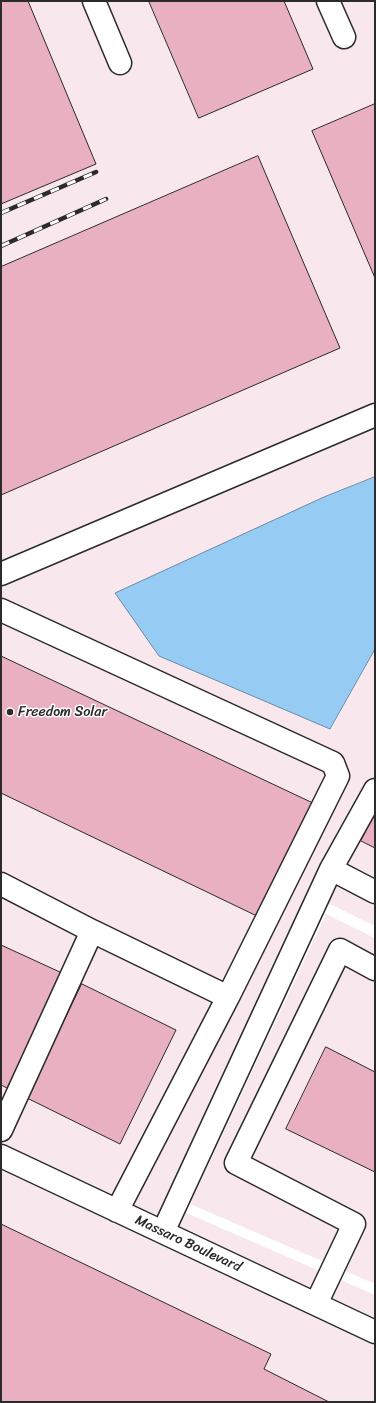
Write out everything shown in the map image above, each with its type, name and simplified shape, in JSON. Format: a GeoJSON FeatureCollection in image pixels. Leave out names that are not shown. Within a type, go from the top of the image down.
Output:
{"type":"FeatureCollection","features":[{"type":"Feature","properties":{"kind":"street"},"geometry":{"type":"LineString","coordinates":[[94,1],[120,63]]}},
{"type":"Feature","properties":{"kind":"street"},"geometry":{"type":"LineString","coordinates":[[328,1],[344,37]]}},
{"type":"Feature","properties":{"kind":"street"},"geometry":{"type":"LineString","coordinates":[[1,574],[375,415]]}},
{"type":"Feature","properties":{"kind":"street"},"geometry":{"type":"LineString","coordinates":[[1,610],[333,763],[338,776],[228,997],[118,1211]]}},
{"type":"Feature","properties":{"kind":"street"},"geometry":{"type":"LineString","coordinates":[[164,1232],[331,869],[375,790]]}},
{"type":"Feature","properties":{"kind":"street"},"geometry":{"type":"LineString","coordinates":[[331,869],[375,892]]}},
{"type":"Feature","properties":{"kind":"street"},"geometry":{"type":"LineString","coordinates":[[1,884],[92,931],[228,997]]}},
{"type":"Feature","properties":{"kind":"street"},"geometry":{"type":"LineString","coordinates":[[1,1130],[92,931]]}},
{"type":"Feature","properties":{"kind":"street"},"geometry":{"type":"LineString","coordinates":[[316,1304],[354,1224],[236,1163],[340,950],[375,969]]}},
{"type":"Feature","properties":{"kind":"street","name":"Massaro Boulevard"},"geometry":{"type":"LineString","coordinates":[[1,1156],[375,1332]]}},
{"type":"Feature","properties":{"kind":"shaded area"},"geometry":{"type":"Polygon","coordinates":[[[1,1],[375,1],[375,477],[324,497],[331,729],[375,650],[375,926],[332,905],[325,904],[182,1211],[375,1295],[375,1318],[1,1142],[1,1]]]}},
{"type":"Feature","properties":{"kind":"shaded area"},"geometry":{"type":"Polygon","coordinates":[[[326,914],[375,938],[375,1284],[190,1204],[326,914]]]}},
{"type":"Feature","properties":{"kind":"shaded area"},"geometry":{"type":"Polygon","coordinates":[[[1,1170],[375,1346],[375,1402],[1,1402],[1,1170]]]}},
{"type":"Feature","properties":{"kind":"water"},"geometry":{"type":"Polygon","coordinates":[[[375,477],[375,649],[330,729],[159,656],[115,593],[324,497],[375,477]]]}},
{"type":"Feature","properties":{"kind":"building"},"geometry":{"type":"Polygon","coordinates":[[[1,1],[28,1],[96,164],[1,204],[1,1]]]}},
{"type":"Feature","properties":{"kind":"building"},"geometry":{"type":"Polygon","coordinates":[[[149,1],[284,1],[313,69],[199,118],[149,1]]]}},
{"type":"Feature","properties":{"kind":"building"},"geometry":{"type":"Polygon","coordinates":[[[375,104],[375,278],[312,131],[375,104]]]}},
{"type":"Feature","properties":{"kind":"building"},"geometry":{"type":"Polygon","coordinates":[[[258,156],[340,348],[1,495],[1,267],[258,156]]]}},
{"type":"Feature","properties":{"kind":"building"},"geometry":{"type":"Polygon","coordinates":[[[1,656],[315,804],[259,917],[1,793],[1,656]]]}},
{"type":"Feature","properties":{"kind":"building"},"geometry":{"type":"Polygon","coordinates":[[[375,813],[375,848],[361,841],[375,813]]]}},
{"type":"Feature","properties":{"kind":"building"},"geometry":{"type":"Polygon","coordinates":[[[1,945],[62,973],[7,1088],[1,1085],[1,945]]]}},
{"type":"Feature","properties":{"kind":"building"},"geometry":{"type":"Polygon","coordinates":[[[82,984],[176,1030],[120,1144],[27,1098],[82,984]]]}},
{"type":"Feature","properties":{"kind":"building"},"geometry":{"type":"Polygon","coordinates":[[[326,1047],[375,1072],[375,1172],[286,1129],[326,1047]]]}},
{"type":"Feature","properties":{"kind":"building"},"geometry":{"type":"Polygon","coordinates":[[[1,1224],[271,1354],[264,1369],[329,1402],[1,1402],[1,1224]]]}},
{"type":"Feature","properties":{"kind":"railway"},"geometry":{"type":"LineString","coordinates":[[1,213],[96,172]]}},
{"type":"Feature","properties":{"kind":"railway"},"geometry":{"type":"LineString","coordinates":[[1,246],[106,199]]}},
{"type":"Feature","properties":{"kind":"place","name":"Freedom Solar"},"geometry":{"type":"Point","coordinates":[10,712]}}]}
